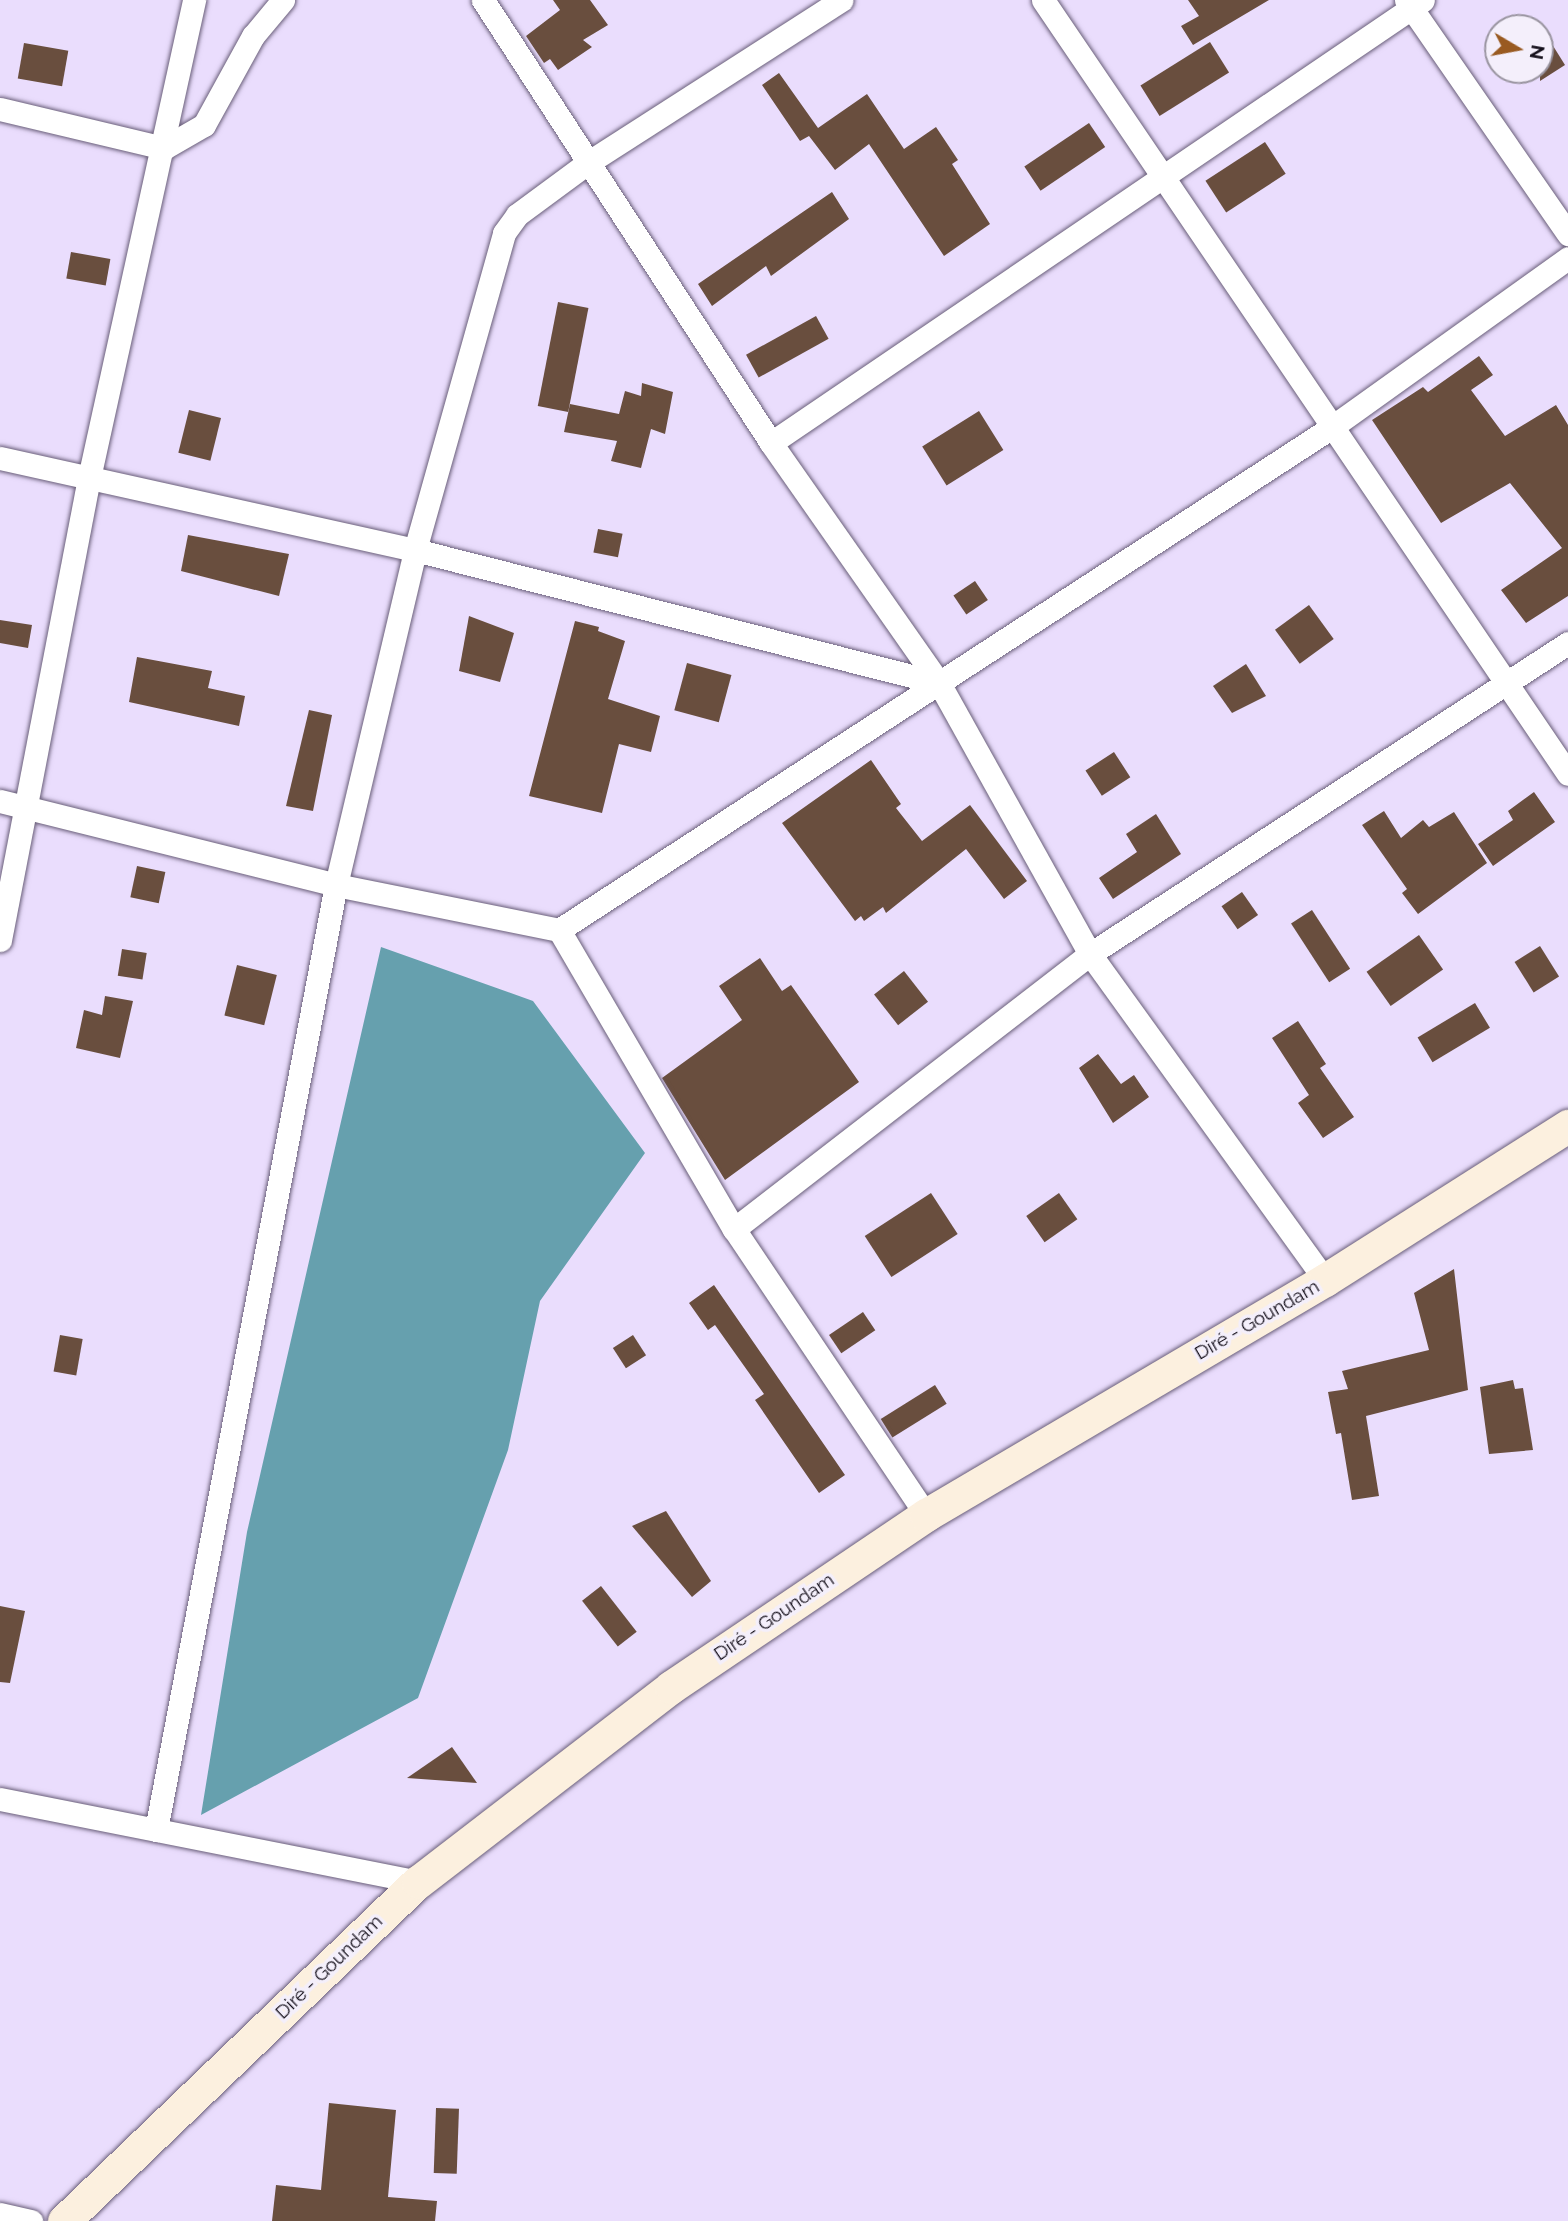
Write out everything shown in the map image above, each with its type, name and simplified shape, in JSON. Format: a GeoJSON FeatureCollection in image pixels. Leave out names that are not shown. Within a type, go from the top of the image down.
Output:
{"type":"FeatureCollection","features":[{"type":"Feature","properties":{"kind":"main road","name":"Diré - Goundam"},"geometry":{"type":"LineString","coordinates":[[64,2221],[418,1882],[671,1687],[926,1515],[1325,1280],[1568,1126]]}},
{"type":"Feature","properties":{"kind":"street"},"geometry":{"type":"LineString","coordinates":[[0,940],[89,478],[164,148],[194,0]]}},
{"type":"Feature","properties":{"kind":"street"},"geometry":{"type":"LineString","coordinates":[[0,109],[164,148],[204,125],[253,36],[283,0]]}},
{"type":"Feature","properties":{"kind":"street"},"geometry":{"type":"LineString","coordinates":[[483,0],[771,443],[939,683],[1090,954],[1325,1280]]}},
{"type":"Feature","properties":{"kind":"street"},"geometry":{"type":"LineString","coordinates":[[156,1830],[336,885],[415,550],[504,233],[517,215],[589,162],[841,0]]}},
{"type":"Feature","properties":{"kind":"street"},"geometry":{"type":"LineString","coordinates":[[1043,0],[1510,684],[1568,774]]}},
{"type":"Feature","properties":{"kind":"street"},"geometry":{"type":"LineString","coordinates":[[771,443],[1162,178],[1413,3],[1568,234]]}},
{"type":"Feature","properties":{"kind":"street"},"geometry":{"type":"LineString","coordinates":[[0,801],[336,885],[559,930],[1332,427],[1568,258]]}},
{"type":"Feature","properties":{"kind":"street"},"geometry":{"type":"LineString","coordinates":[[0,458],[415,550],[939,683]]}},
{"type":"Feature","properties":{"kind":"street"},"geometry":{"type":"LineString","coordinates":[[734,1229],[1090,954],[1510,684],[1568,643]]}},
{"type":"Feature","properties":{"kind":"street"},"geometry":{"type":"LineString","coordinates":[[559,930],[734,1229],[926,1515]]}},
{"type":"Feature","properties":{"kind":"street"},"geometry":{"type":"LineString","coordinates":[[0,1799],[418,1882]]}},
{"type":"Feature","properties":{"kind":"street"},"geometry":{"type":"LineString","coordinates":[[0,2214],[31,2221]]}},
{"type":"Feature","properties":{"kind":"shaded area"},"geometry":{"type":"Polygon","coordinates":[[[381,947],[533,1001],[645,1153],[540,1301],[508,1450],[418,1698],[201,1815],[247,1532],[381,947]]]}},
{"type":"Feature","properties":{"kind":"building"},"geometry":{"type":"Polygon","coordinates":[[[553,0],[590,0],[608,25],[583,40],[592,47],[558,70],[550,59],[544,63],[526,36],[560,10],[553,0]]]}},
{"type":"Feature","properties":{"kind":"building"},"geometry":{"type":"Polygon","coordinates":[[[1188,0],[1269,0],[1193,45],[1181,26],[1199,16],[1188,0]]]}},
{"type":"Feature","properties":{"kind":"building"},"geometry":{"type":"Polygon","coordinates":[[[1210,42],[1229,73],[1160,116],[1140,85],[1210,42]]]}},
{"type":"Feature","properties":{"kind":"building"},"geometry":{"type":"Polygon","coordinates":[[[24,43],[68,51],[62,86],[18,78],[24,43]]]}},
{"type":"Feature","properties":{"kind":"building"},"geometry":{"type":"Polygon","coordinates":[[[1554,47],[1565,65],[1554,72],[1554,47]]]}},
{"type":"Feature","properties":{"kind":"building"},"geometry":{"type":"Polygon","coordinates":[[[779,73],[818,128],[867,94],[904,149],[936,127],[958,160],[952,164],[990,224],[944,256],[869,144],[835,170],[809,136],[800,141],[762,85],[779,73]]]}},
{"type":"Feature","properties":{"kind":"building"},"geometry":{"type":"Polygon","coordinates":[[[1089,123],[1105,147],[1041,191],[1024,167],[1089,123]]]}},
{"type":"Feature","properties":{"kind":"building"},"geometry":{"type":"Polygon","coordinates":[[[1265,142],[1286,174],[1226,213],[1205,181],[1265,142]]]}},
{"type":"Feature","properties":{"kind":"building"},"geometry":{"type":"Polygon","coordinates":[[[832,192],[849,219],[771,276],[766,266],[712,306],[698,284],[832,192]]]}},
{"type":"Feature","properties":{"kind":"building"},"geometry":{"type":"Polygon","coordinates":[[[71,252],[110,259],[106,286],[66,279],[71,252]]]}},
{"type":"Feature","properties":{"kind":"building"},"geometry":{"type":"Polygon","coordinates":[[[558,302],[588,308],[568,412],[538,406],[558,302]]]}},
{"type":"Feature","properties":{"kind":"building"},"geometry":{"type":"Polygon","coordinates":[[[816,316],[829,339],[759,378],[746,355],[816,316]]]}},
{"type":"Feature","properties":{"kind":"building"},"geometry":{"type":"Polygon","coordinates":[[[1479,356],[1493,375],[1471,390],[1505,436],[1556,405],[1568,425],[1568,596],[1526,623],[1501,590],[1562,548],[1510,483],[1441,523],[1372,420],[1423,387],[1428,392],[1479,356]]]}},
{"type":"Feature","properties":{"kind":"building"},"geometry":{"type":"Polygon","coordinates":[[[642,383],[673,392],[665,434],[651,429],[641,468],[611,461],[617,441],[564,432],[570,404],[619,414],[625,391],[641,396],[642,383]]]}},
{"type":"Feature","properties":{"kind":"building"},"geometry":{"type":"Polygon","coordinates":[[[189,410],[221,418],[210,461],[178,453],[189,410]]]}},
{"type":"Feature","properties":{"kind":"building"},"geometry":{"type":"Polygon","coordinates":[[[979,411],[1003,450],[947,486],[922,447],[979,411]]]}},
{"type":"Feature","properties":{"kind":"building"},"geometry":{"type":"Polygon","coordinates":[[[598,529],[623,534],[618,557],[593,553],[598,529]]]}},
{"type":"Feature","properties":{"kind":"building"},"geometry":{"type":"Polygon","coordinates":[[[188,535],[289,554],[279,596],[181,571],[188,535]]]}},
{"type":"Feature","properties":{"kind":"building"},"geometry":{"type":"Polygon","coordinates":[[[975,581],[988,600],[966,615],[953,596],[975,581]]]}},
{"type":"Feature","properties":{"kind":"building"},"geometry":{"type":"Polygon","coordinates":[[[1309,605],[1334,639],[1300,664],[1275,630],[1309,605]]]}},
{"type":"Feature","properties":{"kind":"building"},"geometry":{"type":"Polygon","coordinates":[[[469,616],[514,633],[500,682],[459,671],[469,616]]]}},
{"type":"Feature","properties":{"kind":"building"},"geometry":{"type":"Polygon","coordinates":[[[0,620],[32,625],[28,648],[0,643],[0,620]]]}},
{"type":"Feature","properties":{"kind":"building"},"geometry":{"type":"Polygon","coordinates":[[[575,621],[599,627],[598,631],[625,641],[608,699],[660,716],[651,752],[619,744],[602,813],[529,796],[575,621]]]}},
{"type":"Feature","properties":{"kind":"building"},"geometry":{"type":"Polygon","coordinates":[[[137,657],[212,671],[208,688],[245,696],[239,726],[129,702],[137,657]]]}},
{"type":"Feature","properties":{"kind":"building"},"geometry":{"type":"Polygon","coordinates":[[[687,663],[731,675],[719,722],[674,710],[687,663]]]}},
{"type":"Feature","properties":{"kind":"building"},"geometry":{"type":"Polygon","coordinates":[[[1246,664],[1266,696],[1232,713],[1213,686],[1246,664]]]}},
{"type":"Feature","properties":{"kind":"building"},"geometry":{"type":"Polygon","coordinates":[[[309,710],[332,715],[313,811],[286,806],[309,710]]]}},
{"type":"Feature","properties":{"kind":"building"},"geometry":{"type":"Polygon","coordinates":[[[1114,752],[1130,777],[1102,796],[1085,771],[1114,752]]]}},
{"type":"Feature","properties":{"kind":"building"},"geometry":{"type":"Polygon","coordinates":[[[871,760],[901,804],[896,808],[922,841],[970,805],[1027,881],[1004,899],[966,849],[886,913],[883,907],[864,921],[861,916],[855,921],[782,823],[871,760]]]}},
{"type":"Feature","properties":{"kind":"building"},"geometry":{"type":"Polygon","coordinates":[[[1534,792],[1555,822],[1493,866],[1478,844],[1513,820],[1508,811],[1534,792]]]}},
{"type":"Feature","properties":{"kind":"building"},"geometry":{"type":"Polygon","coordinates":[[[1384,811],[1401,838],[1423,820],[1429,827],[1454,812],[1487,863],[1418,914],[1402,893],[1407,889],[1362,825],[1384,811]]]}},
{"type":"Feature","properties":{"kind":"building"},"geometry":{"type":"Polygon","coordinates":[[[1156,814],[1181,854],[1113,899],[1099,878],[1137,852],[1126,834],[1156,814]]]}},
{"type":"Feature","properties":{"kind":"building"},"geometry":{"type":"Polygon","coordinates":[[[137,866],[165,872],[159,903],[130,897],[137,866]]]}},
{"type":"Feature","properties":{"kind":"building"},"geometry":{"type":"Polygon","coordinates":[[[1242,892],[1258,915],[1238,929],[1222,906],[1242,892]]]}},
{"type":"Feature","properties":{"kind":"building"},"geometry":{"type":"Polygon","coordinates":[[[1312,910],[1350,969],[1329,982],[1291,924],[1312,910]]]}},
{"type":"Feature","properties":{"kind":"building"},"geometry":{"type":"Polygon","coordinates":[[[1419,935],[1443,969],[1391,1006],[1367,972],[1419,935]]]}},
{"type":"Feature","properties":{"kind":"building"},"geometry":{"type":"Polygon","coordinates":[[[1540,946],[1559,977],[1534,992],[1515,962],[1540,946]]]}},
{"type":"Feature","properties":{"kind":"building"},"geometry":{"type":"Polygon","coordinates":[[[122,949],[147,953],[142,980],[118,976],[122,949]]]}},
{"type":"Feature","properties":{"kind":"building"},"geometry":{"type":"Polygon","coordinates":[[[760,958],[782,991],[791,985],[859,1082],[725,1180],[662,1078],[742,1020],[719,986],[760,958]]]}},
{"type":"Feature","properties":{"kind":"building"},"geometry":{"type":"Polygon","coordinates":[[[237,965],[277,975],[264,1025],[224,1015],[237,965]]]}},
{"type":"Feature","properties":{"kind":"building"},"geometry":{"type":"Polygon","coordinates":[[[904,971],[928,1002],[898,1025],[874,994],[904,971]]]}},
{"type":"Feature","properties":{"kind":"building"},"geometry":{"type":"Polygon","coordinates":[[[105,996],[133,1001],[120,1058],[76,1048],[84,1010],[102,1015],[105,996]]]}},
{"type":"Feature","properties":{"kind":"building"},"geometry":{"type":"Polygon","coordinates":[[[1475,1003],[1490,1028],[1433,1062],[1418,1038],[1475,1003]]]}},
{"type":"Feature","properties":{"kind":"building"},"geometry":{"type":"Polygon","coordinates":[[[1298,1021],[1326,1064],[1320,1068],[1354,1117],[1323,1138],[1298,1103],[1309,1095],[1272,1038],[1298,1021]]]}},
{"type":"Feature","properties":{"kind":"building"},"geometry":{"type":"Polygon","coordinates":[[[1098,1054],[1121,1084],[1134,1075],[1149,1097],[1113,1123],[1079,1068],[1098,1054]]]}},
{"type":"Feature","properties":{"kind":"building"},"geometry":{"type":"Polygon","coordinates":[[[931,1193],[958,1234],[891,1277],[865,1236],[931,1193]]]}},
{"type":"Feature","properties":{"kind":"building"},"geometry":{"type":"Polygon","coordinates":[[[1059,1193],[1077,1219],[1045,1242],[1026,1216],[1059,1193]]]}},
{"type":"Feature","properties":{"kind":"building"},"geometry":{"type":"Polygon","coordinates":[[[1454,1269],[1468,1390],[1366,1416],[1379,1496],[1352,1500],[1341,1433],[1336,1434],[1328,1392],[1348,1389],[1342,1371],[1429,1350],[1414,1293],[1454,1269]]]}},
{"type":"Feature","properties":{"kind":"building"},"geometry":{"type":"Polygon","coordinates":[[[714,1285],[845,1475],[819,1493],[755,1400],[764,1394],[715,1325],[708,1330],[689,1303],[714,1285]]]}},
{"type":"Feature","properties":{"kind":"building"},"geometry":{"type":"Polygon","coordinates":[[[863,1312],[875,1330],[841,1353],[829,1335],[863,1312]]]}},
{"type":"Feature","properties":{"kind":"building"},"geometry":{"type":"Polygon","coordinates":[[[60,1335],[83,1339],[76,1375],[54,1371],[60,1335]]]}},
{"type":"Feature","properties":{"kind":"building"},"geometry":{"type":"Polygon","coordinates":[[[633,1335],[646,1355],[626,1368],[613,1348],[633,1335]]]}},
{"type":"Feature","properties":{"kind":"building"},"geometry":{"type":"Polygon","coordinates":[[[1513,1380],[1515,1389],[1523,1388],[1533,1450],[1489,1454],[1480,1387],[1513,1380]]]}},
{"type":"Feature","properties":{"kind":"building"},"geometry":{"type":"Polygon","coordinates":[[[935,1385],[947,1404],[892,1438],[881,1419],[935,1385]]]}},
{"type":"Feature","properties":{"kind":"building"},"geometry":{"type":"Polygon","coordinates":[[[666,1511],[711,1581],[692,1597],[632,1526],[666,1511]]]}},
{"type":"Feature","properties":{"kind":"building"},"geometry":{"type":"Polygon","coordinates":[[[601,1586],[637,1632],[618,1646],[582,1601],[601,1586]]]}},
{"type":"Feature","properties":{"kind":"building"},"geometry":{"type":"Polygon","coordinates":[[[0,1606],[25,1611],[10,1683],[0,1682],[0,1606]]]}},
{"type":"Feature","properties":{"kind":"building"},"geometry":{"type":"Polygon","coordinates":[[[452,1747],[477,1783],[407,1778],[452,1747]]]}},
{"type":"Feature","properties":{"kind":"building"},"geometry":{"type":"Polygon","coordinates":[[[329,2103],[396,2110],[388,2197],[437,2201],[435,2221],[272,2221],[276,2185],[321,2190],[329,2103]]]}},
{"type":"Feature","properties":{"kind":"building"},"geometry":{"type":"Polygon","coordinates":[[[436,2108],[459,2109],[457,2174],[434,2173],[436,2108]]]}}]}
